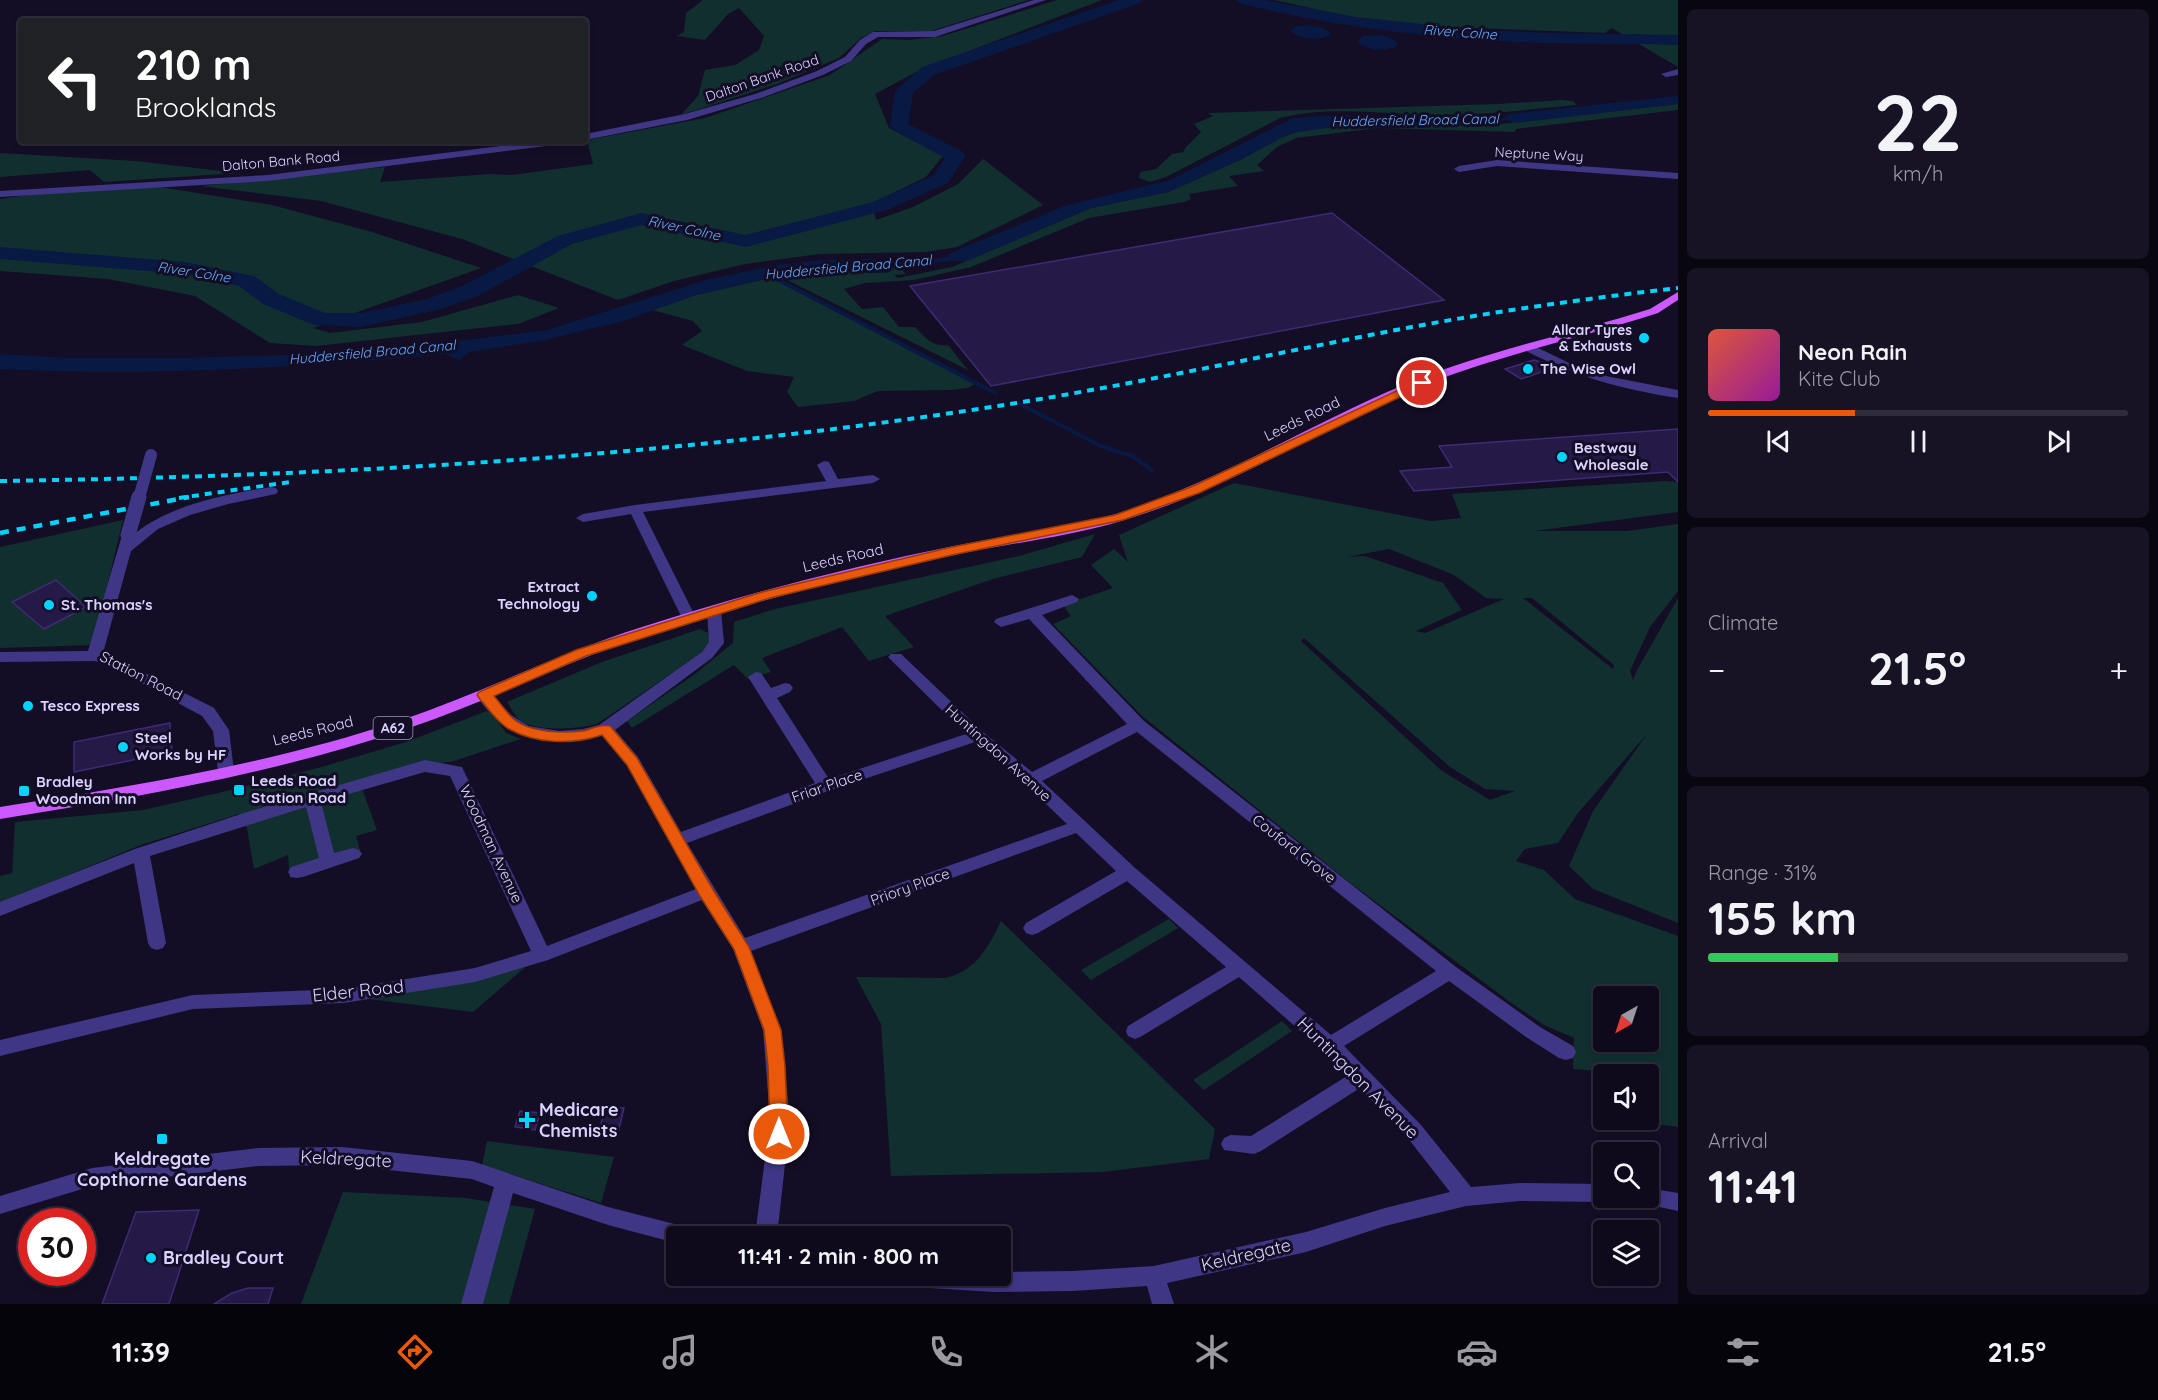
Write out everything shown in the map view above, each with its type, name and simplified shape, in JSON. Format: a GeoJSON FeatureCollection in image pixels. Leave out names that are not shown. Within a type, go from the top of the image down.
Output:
{"type":"FeatureCollection","features":[{"type":"Feature","properties":{"kind":"main road","name":"Leeds Road"},"geometry":{"type":"LineString","coordinates":[[0,813],[226,771],[344,743],[405,724],[484,695],[581,653],[766,595],[952,551],[1119,518],[1195,490],[1408,388],[1480,361],[1654,311],[1678,295]]}},
{"type":"Feature","properties":{"kind":"street","name":"Dalton Bank Road"},"geometry":{"type":"LineString","coordinates":[[588,136],[687,117],[758,96],[820,73],[848,59],[863,42],[876,34],[935,34],[1042,0]]}},
{"type":"Feature","properties":{"kind":"street"},"geometry":{"type":"LineString","coordinates":[[1666,74],[1678,72]]}},
{"type":"Feature","properties":{"kind":"street","name":"Dalton Bank Road"},"geometry":{"type":"LineString","coordinates":[[0,194],[279,177],[538,144]]}},
{"type":"Feature","properties":{"kind":"street","name":"Neptune Way"},"geometry":{"type":"LineString","coordinates":[[1459,169],[1497,163],[1678,176]]}},
{"type":"Feature","properties":{"kind":"street","name":"Neptune Way"},"geometry":{"type":"LineString","coordinates":[[1619,171],[1678,180]]}},
{"type":"Feature","properties":{"kind":"street"},"geometry":{"type":"LineString","coordinates":[[1530,348],[1553,361],[1612,382],[1678,394]]}},
{"type":"Feature","properties":{"kind":"street","name":"Station Road"},"geometry":{"type":"LineString","coordinates":[[152,455],[96,644],[95,656],[158,685],[208,712],[221,730],[226,771]]}},
{"type":"Feature","properties":{"kind":"street"},"geometry":{"type":"LineString","coordinates":[[824,465],[834,484]]}},
{"type":"Feature","properties":{"kind":"street"},"geometry":{"type":"LineString","coordinates":[[583,518],[635,509],[873,479]]}},
{"type":"Feature","properties":{"kind":"street"},"geometry":{"type":"LineString","coordinates":[[126,542],[186,511],[219,500],[271,491]]}},
{"type":"Feature","properties":{"kind":"street"},"geometry":{"type":"LineString","coordinates":[[635,509],[688,618]]}},
{"type":"Feature","properties":{"kind":"street"},"geometry":{"type":"LineString","coordinates":[[1001,622],[1072,599]]}},
{"type":"Feature","properties":{"kind":"street"},"geometry":{"type":"LineString","coordinates":[[484,695],[512,725],[532,733],[565,737],[586,735],[604,729],[706,655],[717,643],[714,611]]}},
{"type":"Feature","properties":{"kind":"street","name":"Couford Grove"},"geometry":{"type":"LineString","coordinates":[[1032,613],[1138,725],[1450,972],[1533,1032],[1566,1052]]}},
{"type":"Feature","properties":{"kind":"street"},"geometry":{"type":"LineString","coordinates":[[0,657],[95,656]]}},
{"type":"Feature","properties":{"kind":"street","name":"Huntingdon Avenue"},"geometry":{"type":"LineString","coordinates":[[896,657],[977,736],[1031,780],[1128,872],[1330,1046],[1414,1131],[1466,1197]]}},
{"type":"Feature","properties":{"kind":"street"},"geometry":{"type":"LineString","coordinates":[[756,677],[825,786]]}},
{"type":"Feature","properties":{"kind":"street"},"geometry":{"type":"LineString","coordinates":[[768,696],[785,688]]}},
{"type":"Feature","properties":{"kind":"street"},"geometry":{"type":"LineString","coordinates":[[1031,780],[1138,725]]}},
{"type":"Feature","properties":{"kind":"street"},"geometry":{"type":"LineString","coordinates":[[604,729],[632,761],[706,892],[741,947],[772,1030],[780,1120],[767,1226]]}},
{"type":"Feature","properties":{"kind":"street","name":"Friar Place"},"geometry":{"type":"LineString","coordinates":[[678,840],[825,786],[977,736]]}},
{"type":"Feature","properties":{"kind":"street","name":"Woodman Avenue"},"geometry":{"type":"LineString","coordinates":[[0,909],[141,853],[244,819],[425,766],[456,771],[542,954]]}},
{"type":"Feature","properties":{"kind":"street"},"geometry":{"type":"LineString","coordinates":[[312,799],[328,861]]}},
{"type":"Feature","properties":{"kind":"street","name":"Priory Place"},"geometry":{"type":"LineString","coordinates":[[741,947],[1078,826]]}},
{"type":"Feature","properties":{"kind":"street"},"geometry":{"type":"LineString","coordinates":[[141,853],[157,943]]}},
{"type":"Feature","properties":{"kind":"street"},"geometry":{"type":"LineString","coordinates":[[297,872],[353,854]]}},
{"type":"Feature","properties":{"kind":"street"},"geometry":{"type":"LineString","coordinates":[[1032,927],[1128,872]]}},
{"type":"Feature","properties":{"kind":"street","name":"Elder Road"},"geometry":{"type":"LineString","coordinates":[[0,1048],[193,1002],[344,996],[475,975],[542,954],[706,892]]}},
{"type":"Feature","properties":{"kind":"street"},"geometry":{"type":"LineString","coordinates":[[1135,1031],[1239,968]]}},
{"type":"Feature","properties":{"kind":"street"},"geometry":{"type":"LineString","coordinates":[[1330,1046],[1450,972]]}},
{"type":"Feature","properties":{"kind":"street"},"geometry":{"type":"LineString","coordinates":[[1231,1144],[1254,1145],[1361,1077]]}},
{"type":"Feature","properties":{"kind":"street","name":"Keldregate"},"geometry":{"type":"LineString","coordinates":[[0,1205],[92,1177],[178,1164],[258,1156],[342,1156],[472,1170],[608,1216],[666,1231]]}},
{"type":"Feature","properties":{"kind":"street"},"geometry":{"type":"LineString","coordinates":[[472,1304],[506,1182]]}},
{"type":"Feature","properties":{"kind":"street","name":"Keldregate"},"geometry":{"type":"LineString","coordinates":[[1011,1282],[1154,1276],[1306,1242],[1385,1217],[1466,1197],[1520,1192],[1593,1193]]}},
{"type":"Feature","properties":{"kind":"street"},"geometry":{"type":"LineString","coordinates":[[1659,1199],[1678,1202]]}},
{"type":"Feature","properties":{"kind":"street"},"geometry":{"type":"LineString","coordinates":[[1154,1276],[1163,1304]]}},
{"type":"Feature","properties":{"kind":"green space"},"geometry":{"type":"Polygon","coordinates":[[[703,0],[1029,0],[931,31],[876,31],[861,38],[839,58],[777,84],[681,115],[698,96],[705,70],[735,65],[759,50],[764,36],[739,8],[728,14],[705,40],[677,36],[684,32],[686,13],[703,0]]]}},
{"type":"Feature","properties":{"kind":"green space"},"geometry":{"type":"Polygon","coordinates":[[[1057,0],[1102,0],[922,69],[875,94],[889,128],[943,156],[926,177],[872,203],[876,220],[913,207],[958,184],[983,159],[1043,205],[957,247],[926,252],[819,254],[745,264],[674,281],[618,300],[462,239],[321,201],[201,186],[385,167],[380,182],[490,174],[512,175],[593,164],[588,140],[705,118],[830,75],[882,39],[909,40],[943,36],[1057,0]]]}},
{"type":"Feature","properties":{"kind":"green space"},"geometry":{"type":"Polygon","coordinates":[[[1274,0],[1678,0],[1678,37],[1629,34],[1642,43],[1678,44],[1678,67],[1612,28],[1605,33],[1388,25],[1274,0]]]}},
{"type":"Feature","properties":{"kind":"green space"},"geometry":{"type":"Polygon","coordinates":[[[1573,101],[1577,105],[1457,115],[1340,111],[1300,114],[1280,118],[1166,177],[1150,182],[1139,178],[1140,172],[1156,169],[1172,154],[1183,152],[1201,132],[1194,124],[1213,116],[1208,113],[1573,101]]]}},
{"type":"Feature","properties":{"kind":"green space"},"geometry":{"type":"Polygon","coordinates":[[[1678,104],[1678,110],[1516,129],[1515,132],[1378,128],[1296,138],[1277,147],[1257,165],[1264,171],[1229,176],[1238,186],[1189,194],[1191,199],[1184,202],[1089,218],[971,267],[914,280],[865,283],[844,289],[862,309],[883,307],[899,327],[915,327],[933,343],[948,345],[968,370],[779,276],[820,271],[886,273],[898,266],[906,274],[894,275],[898,278],[952,267],[1091,208],[1168,192],[1299,131],[1355,124],[1500,124],[1678,104]]]}},
{"type":"Feature","properties":{"kind":"green space"},"geometry":{"type":"Polygon","coordinates":[[[0,153],[136,161],[238,173],[104,182],[90,170],[0,177],[0,153]]]}},
{"type":"Feature","properties":{"kind":"green space"},"geometry":{"type":"Polygon","coordinates":[[[160,187],[272,205],[372,232],[481,268],[313,328],[330,333],[422,322],[518,295],[559,308],[518,324],[316,346],[270,343],[195,296],[108,279],[0,271],[0,199],[42,193],[160,187]]]}},
{"type":"Feature","properties":{"kind":"green space"},"geometry":{"type":"Polygon","coordinates":[[[771,278],[895,340],[974,384],[968,388],[950,390],[878,391],[854,401],[798,407],[787,392],[794,377],[747,371],[682,345],[702,331],[693,321],[652,310],[696,295],[771,278]]]}},
{"type":"Feature","properties":{"kind":"green space"},"geometry":{"type":"Polygon","coordinates":[[[1678,482],[1678,512],[1534,531],[1627,531],[1678,524],[1678,591],[1650,627],[1630,671],[1633,680],[1678,598],[1678,923],[1593,889],[1569,866],[1593,811],[1647,734],[1578,813],[1558,843],[1525,849],[1516,861],[1544,870],[1575,899],[1678,936],[1678,1127],[1659,1125],[1659,1064],[1593,1064],[1593,1070],[1573,1069],[1574,1038],[1544,1025],[1510,1002],[1349,882],[1141,715],[1053,624],[1071,616],[1063,605],[1113,588],[1091,565],[1114,549],[1128,562],[1119,535],[1234,483],[1431,521],[1461,518],[1452,494],[1678,482]],[[1389,549],[1347,557],[1365,556],[1443,583],[1462,610],[1416,631],[1425,633],[1504,599],[1486,598],[1454,575],[1389,549]],[[1523,598],[1613,669],[1614,665],[1532,598],[1523,598]],[[1304,638],[1301,641],[1442,771],[1490,800],[1515,791],[1485,789],[1450,767],[1304,638]]]}},
{"type":"Feature","properties":{"kind":"green space"},"geometry":{"type":"Polygon","coordinates":[[[123,520],[93,645],[0,648],[0,547],[123,520]]]}},
{"type":"Feature","properties":{"kind":"green space"},"geometry":{"type":"Polygon","coordinates":[[[1095,534],[1082,557],[993,579],[885,616],[914,647],[869,661],[842,627],[762,658],[771,672],[748,679],[734,665],[632,728],[627,721],[695,674],[733,643],[734,622],[775,609],[1019,556],[1095,534]]]}},
{"type":"Feature","properties":{"kind":"green space"},"geometry":{"type":"Polygon","coordinates":[[[700,629],[708,633],[710,642],[700,654],[597,724],[569,728],[537,727],[521,721],[507,702],[602,662],[700,629]]]}},
{"type":"Feature","properties":{"kind":"green space"},"geometry":{"type":"Polygon","coordinates":[[[487,711],[493,714],[506,733],[521,739],[451,762],[416,764],[359,780],[377,830],[356,836],[361,853],[290,878],[288,855],[254,869],[246,823],[239,814],[141,845],[0,903],[0,876],[12,873],[15,822],[143,810],[218,793],[318,768],[406,742],[487,711]]]}},
{"type":"Feature","properties":{"kind":"green space"},"geometry":{"type":"Polygon","coordinates":[[[1169,919],[1178,928],[1091,980],[1081,970],[1169,919]]]}},
{"type":"Feature","properties":{"kind":"green space"},"geometry":{"type":"Polygon","coordinates":[[[1001,921],[1215,1129],[1209,1159],[1103,1172],[891,1176],[881,1024],[856,977],[945,978],[956,975],[980,957],[1001,921]]]}},
{"type":"Feature","properties":{"kind":"green space"},"geometry":{"type":"Polygon","coordinates":[[[537,957],[473,1012],[344,996],[537,957]]]}},
{"type":"Feature","properties":{"kind":"green space"},"geometry":{"type":"Polygon","coordinates":[[[1282,1021],[1292,1031],[1204,1090],[1193,1080],[1282,1021]]]}},
{"type":"Feature","properties":{"kind":"green space"},"geometry":{"type":"Polygon","coordinates":[[[487,1141],[614,1157],[601,1203],[482,1165],[487,1141]]]}},
{"type":"Feature","properties":{"kind":"green space"},"geometry":{"type":"Polygon","coordinates":[[[343,1192],[466,1198],[535,1209],[509,1304],[301,1304],[343,1192]]]}},
{"type":"Feature","properties":{"kind":"water"},"geometry":{"type":"Polygon","coordinates":[[[1296,26],[1321,27],[1331,33],[1325,37],[1310,39],[1290,31],[1296,26]]]}},
{"type":"Feature","properties":{"kind":"water"},"geometry":{"type":"Polygon","coordinates":[[[1381,35],[1393,39],[1398,43],[1397,46],[1377,50],[1357,42],[1363,36],[1381,35]]]}},
{"type":"Feature","properties":{"kind":"water","name":"Huddersfield Broad Canal"},"geometry":{"type":"Polygon","coordinates":[[[1678,96],[1678,104],[1516,123],[1508,120],[1466,122],[1467,126],[1355,124],[1291,133],[1240,160],[1168,192],[1091,208],[967,261],[898,266],[887,273],[820,271],[779,276],[696,295],[621,322],[541,341],[470,352],[459,360],[446,354],[335,363],[167,371],[0,369],[0,354],[67,358],[290,355],[409,347],[547,330],[706,280],[777,265],[821,260],[871,259],[900,262],[947,257],[953,252],[1064,206],[1170,180],[1293,118],[1339,115],[1462,120],[1504,118],[1509,114],[1678,96]]]}},
{"type":"Feature","properties":{"kind":"building"},"geometry":{"type":"Polygon","coordinates":[[[1332,213],[1444,300],[991,386],[910,286],[1332,213]]]}},
{"type":"Feature","properties":{"kind":"building","name":"The Wise Owl"},"geometry":{"type":"Polygon","coordinates":[[[1534,360],[1556,367],[1521,379],[1505,369],[1534,360]]]}},
{"type":"Feature","properties":{"kind":"building","name":"Bestway Wholesale"},"geometry":{"type":"Polygon","coordinates":[[[1678,429],[1678,482],[1668,472],[1414,491],[1400,471],[1452,467],[1439,446],[1678,429]]]}},
{"type":"Feature","properties":{"kind":"building","name":"St. Thomas's"},"geometry":{"type":"Polygon","coordinates":[[[56,580],[86,607],[44,629],[12,602],[56,580]]]}},
{"type":"Feature","properties":{"kind":"building","name":"Steel Works by HF"},"geometry":{"type":"Polygon","coordinates":[[[170,723],[172,752],[74,772],[74,742],[170,723]]]}},
{"type":"Feature","properties":{"kind":"building"},"geometry":{"type":"Polygon","coordinates":[[[605,1107],[624,1108],[617,1137],[598,1136],[605,1107]]]}},
{"type":"Feature","properties":{"kind":"building","name":"Medicare Chemists"},"geometry":{"type":"Polygon","coordinates":[[[520,1111],[540,1113],[535,1130],[515,1127],[520,1111]]]}},
{"type":"Feature","properties":{"kind":"building","name":"Bradley Court"},"geometry":{"type":"Polygon","coordinates":[[[199,1210],[169,1304],[102,1304],[136,1212],[199,1210]]]}},
{"type":"Feature","properties":{"kind":"building"},"geometry":{"type":"Polygon","coordinates":[[[248,1288],[273,1288],[268,1304],[214,1304],[232,1293],[248,1288]]]}},
{"type":"Feature","properties":{"kind":"waterway","name":"River Colne"},"geometry":{"type":"LineString","coordinates":[[0,253],[185,268],[246,281],[271,299],[322,320],[361,320],[433,304],[470,291],[565,240],[641,219],[746,241],[880,206],[941,179],[956,156],[899,126],[904,91],[928,71],[1134,0]]}},
{"type":"Feature","properties":{"kind":"waterway","name":"River Colne"},"geometry":{"type":"LineString","coordinates":[[1244,0],[1319,16],[1432,31],[1546,38],[1678,40]]}},
{"type":"Feature","properties":{"kind":"waterway","name":"Huddersfield Broad Canal"},"geometry":{"type":"LineString","coordinates":[[771,276],[995,393]]}},
{"type":"Feature","properties":{"kind":"waterway"},"geometry":{"type":"LineString","coordinates":[[1020,404],[1101,446],[1132,456],[1152,470]]}},
{"type":"Feature","properties":{"kind":"railway"},"geometry":{"type":"LineString","coordinates":[[0,481],[373,469],[621,452],[868,425],[991,407],[1151,379],[1450,320],[1678,288]]}},
{"type":"Feature","properties":{"kind":"railway"},"geometry":{"type":"LineString","coordinates":[[179,498],[290,482]]}},
{"type":"Feature","properties":{"kind":"railway"},"geometry":{"type":"LineString","coordinates":[[0,533],[189,497]]}},
{"type":"Feature","properties":{"kind":"place","name":"Allcar Tyres & Exhausts"},"geometry":{"type":"Point","coordinates":[1644,338]}},
{"type":"Feature","properties":{"kind":"place","name":"The Wise Owl"},"geometry":{"type":"Point","coordinates":[1528,369]}},
{"type":"Feature","properties":{"kind":"place","name":"Bestway Wholesale"},"geometry":{"type":"Point","coordinates":[1562,457]}},
{"type":"Feature","properties":{"kind":"place","name":"Extract Technology"},"geometry":{"type":"Point","coordinates":[592,596]}},
{"type":"Feature","properties":{"kind":"place","name":"St. Thomas's"},"geometry":{"type":"Point","coordinates":[49,605]}},
{"type":"Feature","properties":{"kind":"place","name":"Tesco Express"},"geometry":{"type":"Point","coordinates":[28,706]}},
{"type":"Feature","properties":{"kind":"place","name":"Steel Works by HF"},"geometry":{"type":"Point","coordinates":[123,747]}},
{"type":"Feature","properties":{"kind":"place","name":"Leeds Road Station Road"},"geometry":{"type":"Point","coordinates":[239,790]}},
{"type":"Feature","properties":{"kind":"place","name":"Bradley Woodman Inn"},"geometry":{"type":"Point","coordinates":[24,791]}},
{"type":"Feature","properties":{"kind":"place","name":"Medicare Chemists"},"geometry":{"type":"Point","coordinates":[527,1120]}},
{"type":"Feature","properties":{"kind":"place","name":"Keldregate Copthorne Gardens"},"geometry":{"type":"Point","coordinates":[162,1139]}},
{"type":"Feature","properties":{"kind":"place","name":"Bradley Court"},"geometry":{"type":"Point","coordinates":[151,1258]}},
{"type":"Feature","properties":{"kind":"route"},"geometry":{"type":"LineString","coordinates":[[779,1134],[777,1066],[772,1030],[741,947],[706,892],[632,761],[604,729],[586,735],[565,737],[532,733],[512,725],[484,695],[581,653],[645,631],[766,595],[952,551],[1119,518],[1195,490],[1422,383]]}}]}
